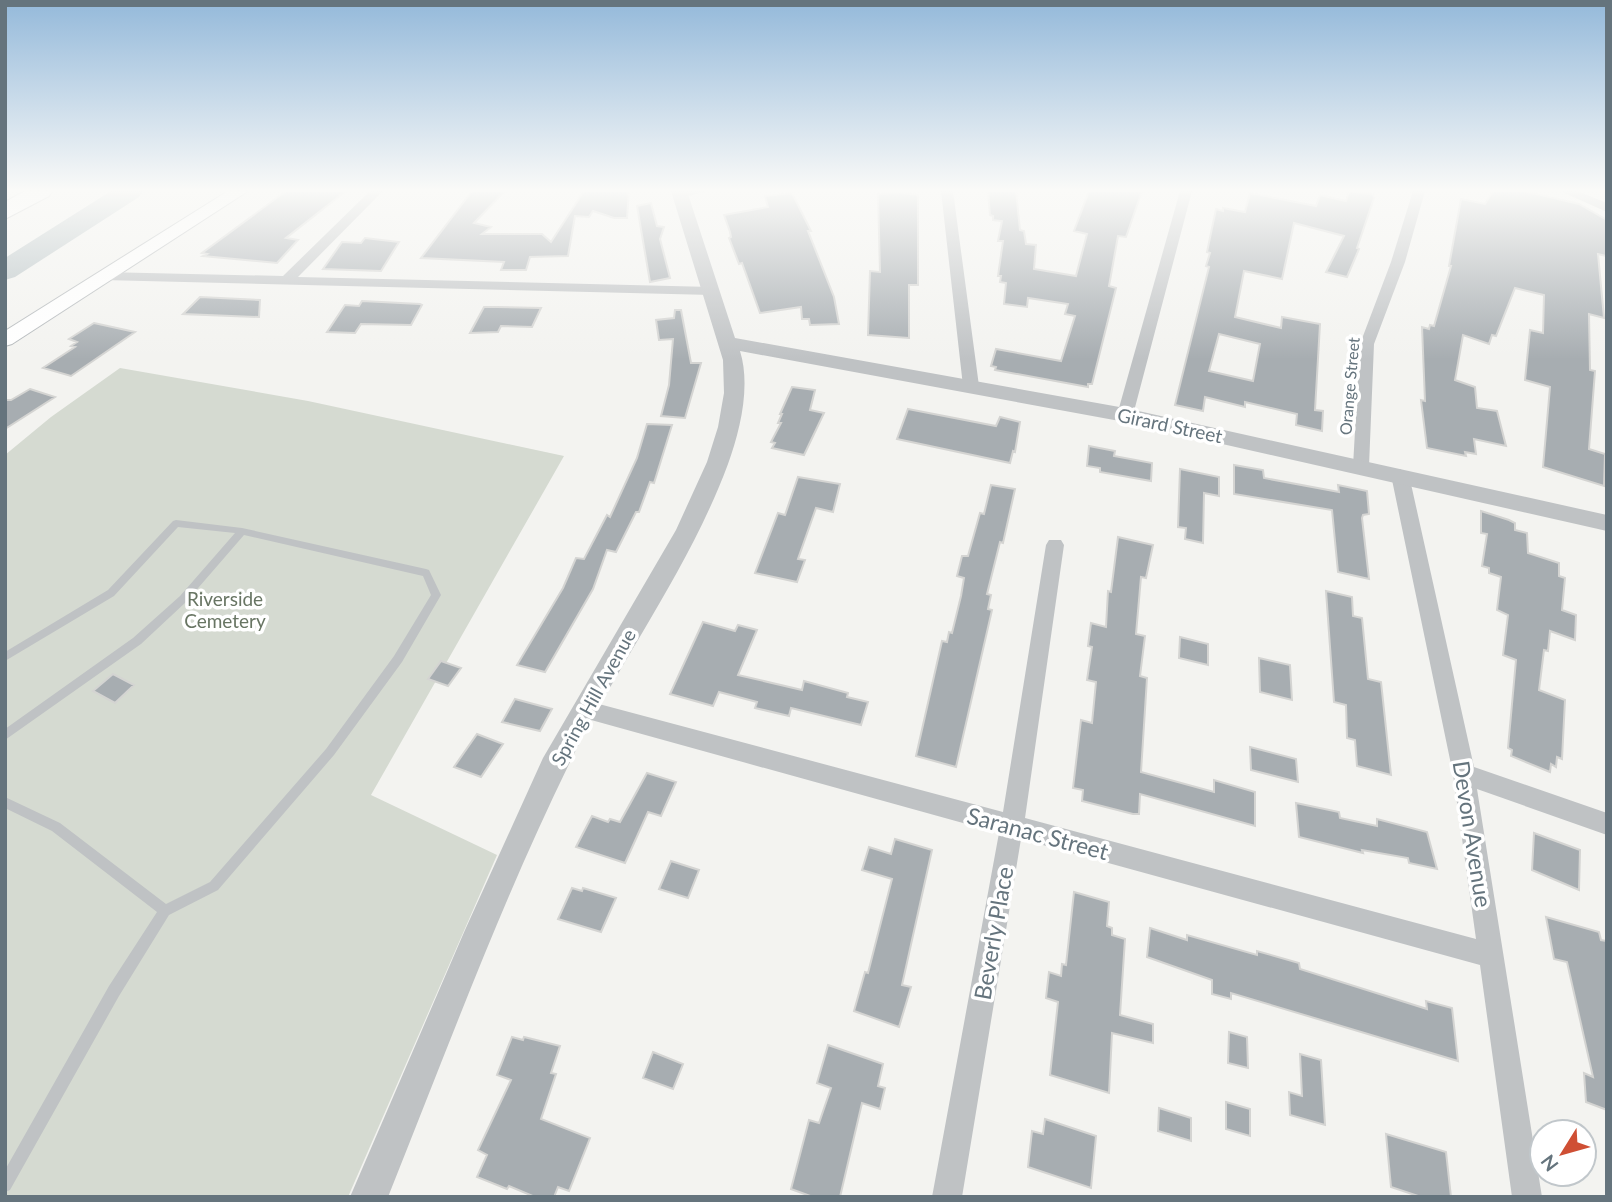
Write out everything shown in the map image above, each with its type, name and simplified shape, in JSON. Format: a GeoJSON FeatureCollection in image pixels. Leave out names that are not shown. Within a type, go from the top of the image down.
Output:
{"type":"FeatureCollection","features":[{"type":"Feature","properties":{"kind":"main road"},"geometry":{"type":"LineString","coordinates":[[5,340],[150,247]]}},
{"type":"Feature","properties":{"kind":"street"},"geometry":{"type":"LineString","coordinates":[[286,281],[320,247]]}},
{"type":"Feature","properties":{"kind":"street","name":"Spring Hill Avenue"},"geometry":{"type":"LineString","coordinates":[[369,1197],[539,799],[584,709],[647,601],[704,495],[727,435],[736,383],[729,342],[701,247]]}},
{"type":"Feature","properties":{"kind":"street"},"geometry":{"type":"LineString","coordinates":[[954,247],[971,386]]}},
{"type":"Feature","properties":{"kind":"street"},"geometry":{"type":"LineString","coordinates":[[1125,415],[1171,247]]}},
{"type":"Feature","properties":{"kind":"street","name":"Orange Street"},"geometry":{"type":"LineString","coordinates":[[1361,466],[1367,344],[1402,247]]}},
{"type":"Feature","properties":{"kind":"street"},"geometry":{"type":"LineString","coordinates":[[103,276],[712,291]]}},
{"type":"Feature","properties":{"kind":"street","name":"Girard Street"},"geometry":{"type":"LineString","coordinates":[[729,342],[1125,415],[1607,523]]}},
{"type":"Feature","properties":{"kind":"street","name":"Devon Avenue"},"geometry":{"type":"LineString","coordinates":[[1400,475],[1464,774],[1527,1197]]}},
{"type":"Feature","properties":{"kind":"street","name":"Beverly Place"},"geometry":{"type":"LineString","coordinates":[[947,1197],[1012,825],[1055,545]]}},
{"type":"Feature","properties":{"kind":"street","name":"Saranac Street"},"geometry":{"type":"LineString","coordinates":[[584,709],[1492,956]]}},
{"type":"Feature","properties":{"kind":"street"},"geometry":{"type":"LineString","coordinates":[[1464,774],[1607,824]]}},
{"type":"Feature","properties":{"kind":"lane"},"geometry":{"type":"LineString","coordinates":[[5,657],[111,593],[176,523],[242,531],[426,573],[436,595],[398,659],[330,752],[214,886],[164,911],[114,991],[5,1185]]}},
{"type":"Feature","properties":{"kind":"lane"},"geometry":{"type":"LineString","coordinates":[[5,735],[137,641],[183,599],[242,531]]}},
{"type":"Feature","properties":{"kind":"lane"},"geometry":{"type":"LineString","coordinates":[[5,802],[56,827],[164,911]]}},
{"type":"Feature","properties":{"kind":"green space","name":"Riverside Cemetery"},"geometry":{"type":"Polygon","coordinates":[[[120,368],[308,401],[564,456],[371,795],[497,855],[348,1197],[5,1197],[5,455],[51,417],[120,368]]]}},
{"type":"Feature","properties":{"kind":"building"},"geometry":{"type":"Polygon","coordinates":[[[210,247],[292,247],[277,263],[203,256],[207,254],[202,253],[210,247]]]}},
{"type":"Feature","properties":{"kind":"building"},"geometry":{"type":"Polygon","coordinates":[[[338,247],[396,247],[381,271],[323,269],[338,247]]]}},
{"type":"Feature","properties":{"kind":"building"},"geometry":{"type":"Polygon","coordinates":[[[429,247],[570,247],[568,256],[530,257],[526,270],[501,270],[504,262],[421,258],[429,247]]]}},
{"type":"Feature","properties":{"kind":"building"},"geometry":{"type":"Polygon","coordinates":[[[644,247],[662,247],[670,278],[650,282],[644,247]]]}},
{"type":"Feature","properties":{"kind":"building"},"geometry":{"type":"Polygon","coordinates":[[[732,247],[814,247],[834,297],[839,324],[810,325],[809,319],[802,319],[801,307],[760,313],[742,263],[739,264],[732,247]]]}},
{"type":"Feature","properties":{"kind":"building"},"geometry":{"type":"Polygon","coordinates":[[[879,247],[918,247],[918,285],[909,285],[909,338],[868,335],[870,271],[880,272],[879,247]]]}},
{"type":"Feature","properties":{"kind":"building"},"geometry":{"type":"Polygon","coordinates":[[[1002,247],[1036,247],[1034,269],[1076,276],[1084,247],[1116,247],[1109,286],[1116,288],[1092,384],[1088,384],[1088,387],[995,370],[996,367],[991,366],[996,349],[1061,361],[1075,316],[1065,314],[1068,304],[1028,298],[1027,307],[1004,304],[1006,283],[1000,282],[1001,276],[998,276],[1002,247]]]}},
{"type":"Feature","properties":{"kind":"building"},"geometry":{"type":"Polygon","coordinates":[[[1208,247],[1289,247],[1282,279],[1244,271],[1235,317],[1281,328],[1282,317],[1320,324],[1315,410],[1323,411],[1322,431],[1296,425],[1297,414],[1245,402],[1245,407],[1205,397],[1203,411],[1175,405],[1209,267],[1206,266],[1210,253],[1207,252],[1208,247]],[[1219,334],[1209,371],[1253,381],[1260,344],[1219,334]]]}},
{"type":"Feature","properties":{"kind":"building"},"geometry":{"type":"Polygon","coordinates":[[[1338,247],[1359,249],[1347,277],[1326,272],[1338,247]]]}},
{"type":"Feature","properties":{"kind":"building"},"geometry":{"type":"Polygon","coordinates":[[[1452,247],[1606,247],[1606,256],[1598,254],[1604,318],[1589,314],[1590,370],[1595,371],[1589,449],[1605,454],[1604,486],[1543,467],[1550,387],[1525,380],[1530,330],[1543,333],[1544,295],[1515,288],[1496,336],[1492,335],[1489,344],[1463,335],[1455,380],[1475,387],[1477,408],[1497,411],[1506,446],[1474,439],[1476,454],[1465,452],[1466,456],[1427,448],[1421,400],[1425,401],[1422,327],[1429,329],[1430,325],[1434,326],[1452,247]]]}},
{"type":"Feature","properties":{"kind":"building"},"geometry":{"type":"Polygon","coordinates":[[[200,297],[260,300],[259,317],[183,314],[200,297]]]}},
{"type":"Feature","properties":{"kind":"building"},"geometry":{"type":"Polygon","coordinates":[[[362,301],[422,305],[411,325],[361,324],[355,333],[327,332],[345,305],[359,306],[362,301]]]}},
{"type":"Feature","properties":{"kind":"building"},"geometry":{"type":"Polygon","coordinates":[[[484,307],[541,308],[532,327],[501,326],[498,332],[470,333],[484,307]]]}},
{"type":"Feature","properties":{"kind":"building"},"geometry":{"type":"Polygon","coordinates":[[[675,310],[681,310],[691,363],[701,363],[685,418],[661,416],[669,385],[673,339],[659,340],[656,320],[674,318],[675,310]]]}},
{"type":"Feature","properties":{"kind":"building"},"geometry":{"type":"Polygon","coordinates":[[[94,323],[135,332],[71,376],[43,368],[75,347],[71,346],[77,342],[69,339],[94,323]]]}},
{"type":"Feature","properties":{"kind":"building"},"geometry":{"type":"Polygon","coordinates":[[[792,387],[815,390],[810,410],[824,413],[804,455],[772,448],[775,443],[771,442],[781,423],[778,423],[780,414],[792,387]]]}},
{"type":"Feature","properties":{"kind":"building"},"geometry":{"type":"Polygon","coordinates":[[[30,389],[55,397],[5,429],[5,400],[11,400],[30,389]]]}},
{"type":"Feature","properties":{"kind":"building"},"geometry":{"type":"Polygon","coordinates":[[[908,409],[996,426],[1000,417],[1020,422],[1015,452],[1013,451],[1010,463],[897,439],[908,409]]]}},
{"type":"Feature","properties":{"kind":"building"},"geometry":{"type":"Polygon","coordinates":[[[647,424],[672,425],[654,483],[650,482],[639,512],[636,512],[616,552],[607,550],[593,589],[545,672],[517,665],[563,588],[576,558],[584,559],[607,515],[610,517],[637,458],[647,424]]]}},
{"type":"Feature","properties":{"kind":"building"},"geometry":{"type":"Polygon","coordinates":[[[1089,446],[1115,451],[1114,456],[1152,463],[1151,481],[1100,472],[1100,468],[1087,466],[1089,446]]]}},
{"type":"Feature","properties":{"kind":"building"},"geometry":{"type":"Polygon","coordinates":[[[1234,465],[1263,470],[1264,478],[1339,492],[1338,485],[1367,491],[1369,514],[1363,515],[1362,518],[1369,579],[1338,572],[1332,510],[1234,494],[1234,465]]]}},
{"type":"Feature","properties":{"kind":"building"},"geometry":{"type":"Polygon","coordinates":[[[1180,469],[1219,477],[1219,496],[1204,493],[1203,543],[1185,539],[1186,528],[1178,527],[1180,469]]]}},
{"type":"Feature","properties":{"kind":"building"},"geometry":{"type":"Polygon","coordinates":[[[798,477],[840,484],[833,512],[816,508],[798,559],[805,560],[797,582],[755,573],[778,513],[785,515],[798,477]]]}},
{"type":"Feature","properties":{"kind":"building"},"geometry":{"type":"Polygon","coordinates":[[[991,485],[1015,489],[1003,543],[1000,542],[987,594],[991,595],[988,609],[992,610],[956,767],[916,756],[942,641],[947,642],[949,632],[952,633],[961,596],[964,578],[957,576],[962,556],[968,556],[980,513],[984,514],[991,485]]]}},
{"type":"Feature","properties":{"kind":"building"},"geometry":{"type":"Polygon","coordinates":[[[1481,511],[1509,520],[1515,523],[1515,530],[1527,533],[1528,553],[1559,563],[1559,576],[1565,578],[1562,610],[1576,615],[1575,640],[1550,631],[1548,651],[1544,650],[1539,690],[1565,700],[1562,759],[1557,757],[1556,767],[1551,764],[1550,772],[1511,756],[1512,750],[1508,748],[1516,660],[1503,655],[1508,615],[1497,610],[1501,577],[1489,573],[1489,568],[1482,566],[1487,534],[1481,533],[1481,511]]]}},
{"type":"Feature","properties":{"kind":"building"},"geometry":{"type":"Polygon","coordinates":[[[1118,537],[1153,545],[1146,578],[1141,577],[1136,634],[1145,636],[1140,676],[1147,678],[1141,772],[1214,792],[1214,780],[1255,792],[1255,826],[1140,794],[1139,814],[1133,814],[1082,801],[1083,790],[1073,788],[1081,720],[1092,723],[1096,682],[1087,680],[1092,647],[1088,646],[1091,623],[1106,627],[1108,591],[1111,592],[1118,537]]]}},
{"type":"Feature","properties":{"kind":"building"},"geometry":{"type":"Polygon","coordinates":[[[1326,591],[1352,597],[1353,616],[1362,618],[1368,679],[1381,682],[1391,775],[1357,766],[1355,740],[1347,738],[1346,705],[1334,702],[1326,591]]]}},
{"type":"Feature","properties":{"kind":"building"},"geometry":{"type":"Polygon","coordinates":[[[703,622],[735,631],[738,625],[757,630],[738,675],[802,690],[804,681],[848,693],[847,697],[868,702],[861,725],[791,708],[789,716],[755,708],[757,702],[719,692],[713,706],[670,694],[703,622]]]}},
{"type":"Feature","properties":{"kind":"building"},"geometry":{"type":"Polygon","coordinates":[[[1180,637],[1208,644],[1208,665],[1179,658],[1180,637]]]}},
{"type":"Feature","properties":{"kind":"building"},"geometry":{"type":"Polygon","coordinates":[[[1259,658],[1290,665],[1292,700],[1260,692],[1259,658]]]}},
{"type":"Feature","properties":{"kind":"building"},"geometry":{"type":"Polygon","coordinates":[[[441,661],[461,668],[448,686],[428,679],[441,661]]]}},
{"type":"Feature","properties":{"kind":"building"},"geometry":{"type":"Polygon","coordinates":[[[113,674],[134,685],[115,703],[93,691],[113,674]]]}},
{"type":"Feature","properties":{"kind":"building"},"geometry":{"type":"Polygon","coordinates":[[[515,699],[552,709],[540,731],[502,722],[515,699]]]}},
{"type":"Feature","properties":{"kind":"building"},"geometry":{"type":"Polygon","coordinates":[[[477,734],[503,744],[481,777],[454,767],[477,734]]]}},
{"type":"Feature","properties":{"kind":"building"},"geometry":{"type":"Polygon","coordinates":[[[1250,747],[1296,759],[1298,782],[1251,770],[1250,747]]]}},
{"type":"Feature","properties":{"kind":"building"},"geometry":{"type":"Polygon","coordinates":[[[647,773],[676,782],[661,816],[648,812],[625,863],[576,847],[592,816],[608,822],[610,819],[620,822],[647,773]]]}},
{"type":"Feature","properties":{"kind":"building"},"geometry":{"type":"Polygon","coordinates":[[[1296,803],[1339,812],[1340,818],[1377,826],[1377,819],[1427,832],[1437,869],[1409,863],[1408,858],[1362,850],[1363,853],[1299,837],[1296,803]]]}},
{"type":"Feature","properties":{"kind":"building"},"geometry":{"type":"Polygon","coordinates":[[[1534,833],[1580,850],[1579,890],[1532,870],[1534,833]]]}},
{"type":"Feature","properties":{"kind":"building"},"geometry":{"type":"Polygon","coordinates":[[[895,839],[932,850],[902,985],[911,987],[899,1027],[854,1011],[865,972],[868,973],[892,879],[862,870],[869,847],[891,854],[895,839]]]}},
{"type":"Feature","properties":{"kind":"building"},"geometry":{"type":"Polygon","coordinates":[[[671,861],[699,870],[688,898],[659,889],[671,861]]]}},
{"type":"Feature","properties":{"kind":"building"},"geometry":{"type":"Polygon","coordinates":[[[572,888],[582,891],[583,888],[616,898],[601,932],[558,919],[572,888]]]}},
{"type":"Feature","properties":{"kind":"building"},"geometry":{"type":"Polygon","coordinates":[[[1074,892],[1109,902],[1107,926],[1112,928],[1112,935],[1125,939],[1120,1015],[1153,1024],[1153,1043],[1112,1033],[1109,1093],[1050,1075],[1058,1002],[1046,998],[1049,972],[1061,976],[1062,964],[1066,965],[1074,892]]]}},
{"type":"Feature","properties":{"kind":"building"},"geometry":{"type":"Polygon","coordinates":[[[1546,917],[1599,932],[1601,940],[1607,941],[1607,1110],[1586,1102],[1584,1073],[1593,1077],[1567,962],[1554,959],[1546,917]]]}},
{"type":"Feature","properties":{"kind":"building"},"geometry":{"type":"Polygon","coordinates":[[[1150,928],[1187,940],[1187,935],[1257,955],[1257,951],[1299,963],[1300,969],[1427,1009],[1426,1001],[1452,1008],[1458,1061],[1231,993],[1231,999],[1212,994],[1212,980],[1147,957],[1150,928]]]}},
{"type":"Feature","properties":{"kind":"building"},"geometry":{"type":"Polygon","coordinates":[[[1229,1032],[1247,1037],[1248,1068],[1228,1063],[1229,1032]]]}},
{"type":"Feature","properties":{"kind":"building"},"geometry":{"type":"Polygon","coordinates":[[[512,1037],[523,1040],[524,1037],[560,1046],[551,1073],[556,1074],[541,1119],[590,1138],[569,1191],[558,1187],[554,1197],[535,1197],[477,1177],[487,1155],[478,1150],[511,1080],[497,1075],[512,1037]]]}},
{"type":"Feature","properties":{"kind":"building"},"geometry":{"type":"Polygon","coordinates":[[[828,1045],[883,1064],[878,1086],[885,1088],[880,1109],[862,1103],[840,1197],[813,1197],[791,1189],[809,1120],[819,1123],[831,1088],[817,1083],[828,1045]]]}},
{"type":"Feature","properties":{"kind":"building"},"geometry":{"type":"Polygon","coordinates":[[[653,1052],[683,1064],[673,1089],[643,1078],[653,1052]]]}},
{"type":"Feature","properties":{"kind":"building"},"geometry":{"type":"Polygon","coordinates":[[[1300,1054],[1321,1060],[1325,1125],[1290,1115],[1289,1092],[1302,1096],[1300,1054]]]}},
{"type":"Feature","properties":{"kind":"building"},"geometry":{"type":"Polygon","coordinates":[[[1226,1102],[1250,1109],[1250,1136],[1226,1129],[1226,1102]]]}},
{"type":"Feature","properties":{"kind":"building"},"geometry":{"type":"Polygon","coordinates":[[[1159,1108],[1191,1118],[1191,1141],[1158,1131],[1159,1108]]]}},
{"type":"Feature","properties":{"kind":"building"},"geometry":{"type":"Polygon","coordinates":[[[1045,1119],[1096,1136],[1091,1188],[1028,1167],[1032,1131],[1043,1134],[1045,1119]]]}},
{"type":"Feature","properties":{"kind":"building"},"geometry":{"type":"Polygon","coordinates":[[[1386,1134],[1446,1152],[1451,1197],[1421,1197],[1391,1187],[1386,1134]]]}},
{"type":"Feature","properties":{"kind":"waterway"},"geometry":{"type":"LineString","coordinates":[[5,271],[42,247]]}}]}
